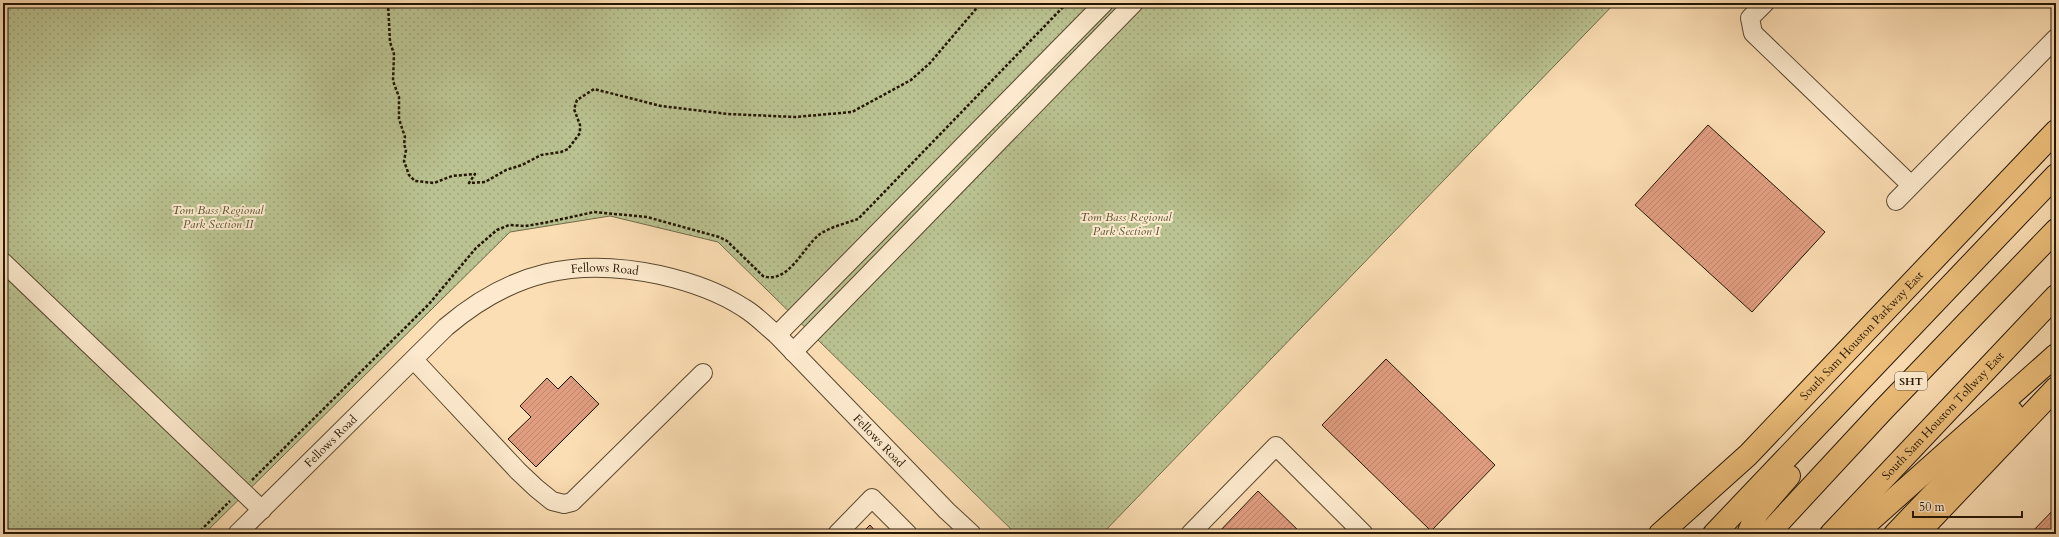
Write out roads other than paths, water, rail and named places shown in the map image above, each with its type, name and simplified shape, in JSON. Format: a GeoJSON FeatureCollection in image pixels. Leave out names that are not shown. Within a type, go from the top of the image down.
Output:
{"type":"FeatureCollection","features":[{"type":"Feature","properties":{"kind":"main road","name":"South Sam Houston Parkway East"},"geometry":{"type":"LineString","coordinates":[[1660,534],[1748,455],[2056,131]]}},
{"type":"Feature","properties":{"kind":"main road"},"geometry":{"type":"LineString","coordinates":[[1714,534],[2056,175]]}},
{"type":"Feature","properties":{"kind":"main road"},"geometry":{"type":"LineString","coordinates":[[1748,534],[1757,512],[1801,462],[2030,222],[2056,190]]}},
{"type":"Feature","properties":{"kind":"main road","name":"SHT"},"geometry":{"type":"LineString","coordinates":[[1768,534],[2056,230]]}},
{"type":"Feature","properties":{"kind":"main road","name":"South Sam Houston Tollway East"},"geometry":{"type":"LineString","coordinates":[[1831,534],[2056,296]]}},
{"type":"Feature","properties":{"kind":"main road"},"geometry":{"type":"LineString","coordinates":[[1855,534],[2056,355]]}},
{"type":"Feature","properties":{"kind":"main road"},"geometry":{"type":"LineString","coordinates":[[1895,534],[2056,367]]}},
{"type":"Feature","properties":{"kind":"main road"},"geometry":{"type":"LineString","coordinates":[[1917,534],[2056,388]]}},
{"type":"Feature","properties":{"kind":"street"},"geometry":{"type":"LineString","coordinates":[[777,335],[1104,3]]}},
{"type":"Feature","properties":{"kind":"street"},"geometry":{"type":"LineString","coordinates":[[793,352],[1134,3]]}},
{"type":"Feature","properties":{"kind":"street"},"geometry":{"type":"LineString","coordinates":[[1765,3],[1750,18],[1753,33],[1911,185]]}},
{"type":"Feature","properties":{"kind":"street"},"geometry":{"type":"LineString","coordinates":[[1896,201],[2056,38]]}},
{"type":"Feature","properties":{"kind":"street"},"geometry":{"type":"LineString","coordinates":[[981,127],[997,144]]}},
{"type":"Feature","properties":{"kind":"street"},"geometry":{"type":"LineString","coordinates":[[3,262],[262,510]]}},
{"type":"Feature","properties":{"kind":"street","name":"Fellows Road"},"geometry":{"type":"LineString","coordinates":[[237,534],[446,327],[485,298],[506,286],[528,278],[569,269],[590,268],[636,270],[705,287],[746,309],[777,335],[947,511],[972,534]]}},
{"type":"Feature","properties":{"kind":"street"},"geometry":{"type":"LineString","coordinates":[[414,360],[518,471],[552,501],[564,504],[572,502],[703,373]]}},
{"type":"Feature","properties":{"kind":"street"},"geometry":{"type":"LineString","coordinates":[[1190,534],[1276,446],[1364,534]]}},
{"type":"Feature","properties":{"kind":"street"},"geometry":{"type":"LineString","coordinates":[[837,534],[872,498],[908,534]]}},
{"type":"Feature","properties":{"kind":"park label","name":"Tom Bass Regional Park Section II"},"geometry":{"type":"Point","coordinates":[218,217]}},
{"type":"Feature","properties":{"kind":"park label","name":"Tom Bass Regional Park Section I"},"geometry":{"type":"Point","coordinates":[1126,224]}}]}
